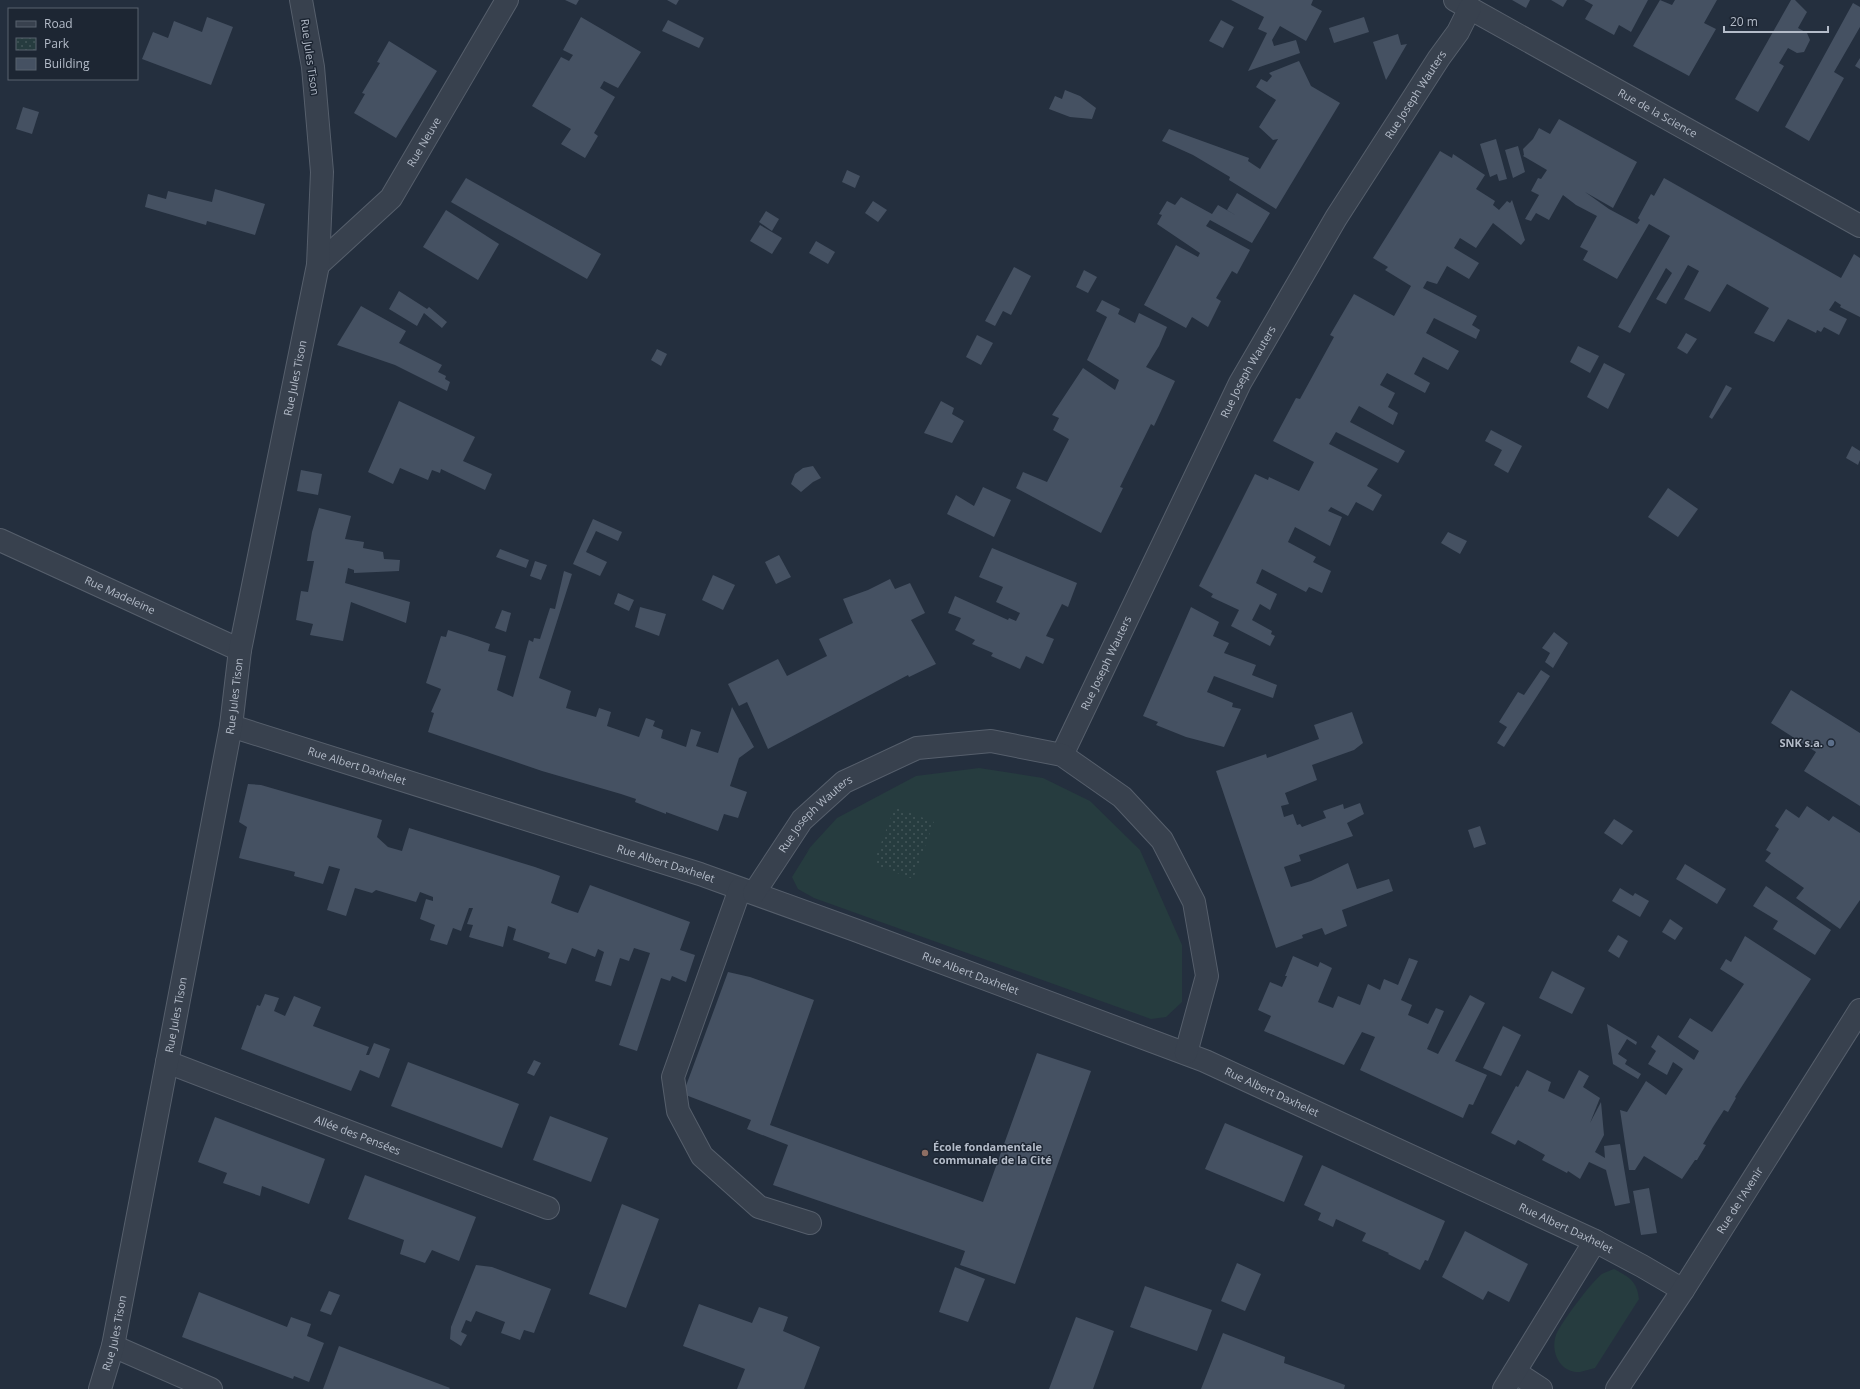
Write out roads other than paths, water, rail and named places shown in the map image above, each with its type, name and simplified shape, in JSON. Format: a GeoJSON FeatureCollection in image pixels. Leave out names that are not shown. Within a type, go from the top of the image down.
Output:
{"type":"FeatureCollection","features":[{"type":"Feature","properties":{"kind":"street","name":"Rue Jules Tison"},"geometry":{"type":"LineString","coordinates":[[100,1389],[113,1346],[231,726],[240,650],[318,265],[322,172],[313,67],[302,0]]}},
{"type":"Feature","properties":{"kind":"street","name":"Rue Neuve"},"geometry":{"type":"LineString","coordinates":[[318,265],[391,198],[507,0]]}},
{"type":"Feature","properties":{"kind":"street","name":"Rue de la Science"},"geometry":{"type":"LineString","coordinates":[[1462,4],[1860,226]]}},
{"type":"Feature","properties":{"kind":"street","name":"Rue Joseph Wauters"},"geometry":{"type":"LineString","coordinates":[[1062,755],[1240,383],[1336,218],[1439,58],[1458,32],[1462,4]]}},
{"type":"Feature","properties":{"kind":"street","name":"Rue Madeleine"},"geometry":{"type":"LineString","coordinates":[[0,540],[240,650]]}},
{"type":"Feature","properties":{"kind":"street","name":"Rue Albert Daxhelet"},"geometry":{"type":"LineString","coordinates":[[231,726],[700,874],[1186,1053],[1242,1077],[1595,1242],[1642,1266],[1682,1290]]}},
{"type":"Feature","properties":{"kind":"street","name":"Rue Joseph Wauters"},"geometry":{"type":"LineString","coordinates":[[810,1223],[759,1208],[702,1156],[678,1111],[673,1078],[747,891],[802,820],[844,782],[917,748],[991,741],[1062,755],[1122,797],[1162,840],[1194,902],[1207,976],[1186,1053]]}},
{"type":"Feature","properties":{"kind":"street","name":"Rue de l'Avenir"},"geometry":{"type":"LineString","coordinates":[[1617,1389],[1682,1290],[1860,1010]]}},
{"type":"Feature","properties":{"kind":"street","name":"Allée des Pensées"},"geometry":{"type":"LineString","coordinates":[[167,1062],[548,1208]]}},
{"type":"Feature","properties":{"kind":"street"},"geometry":{"type":"LineString","coordinates":[[1541,1389],[1510,1381],[1595,1242]]}},
{"type":"Feature","properties":{"kind":"street"},"geometry":{"type":"LineString","coordinates":[[113,1346],[211,1389]]}},
{"type":"Feature","properties":{"kind":"place","name":"SNK s.a."},"geometry":{"type":"Point","coordinates":[1831,743]}},
{"type":"Feature","properties":{"kind":"place","name":"École fondamentale communale de la Cité"},"geometry":{"type":"Point","coordinates":[925,1153]}}]}
